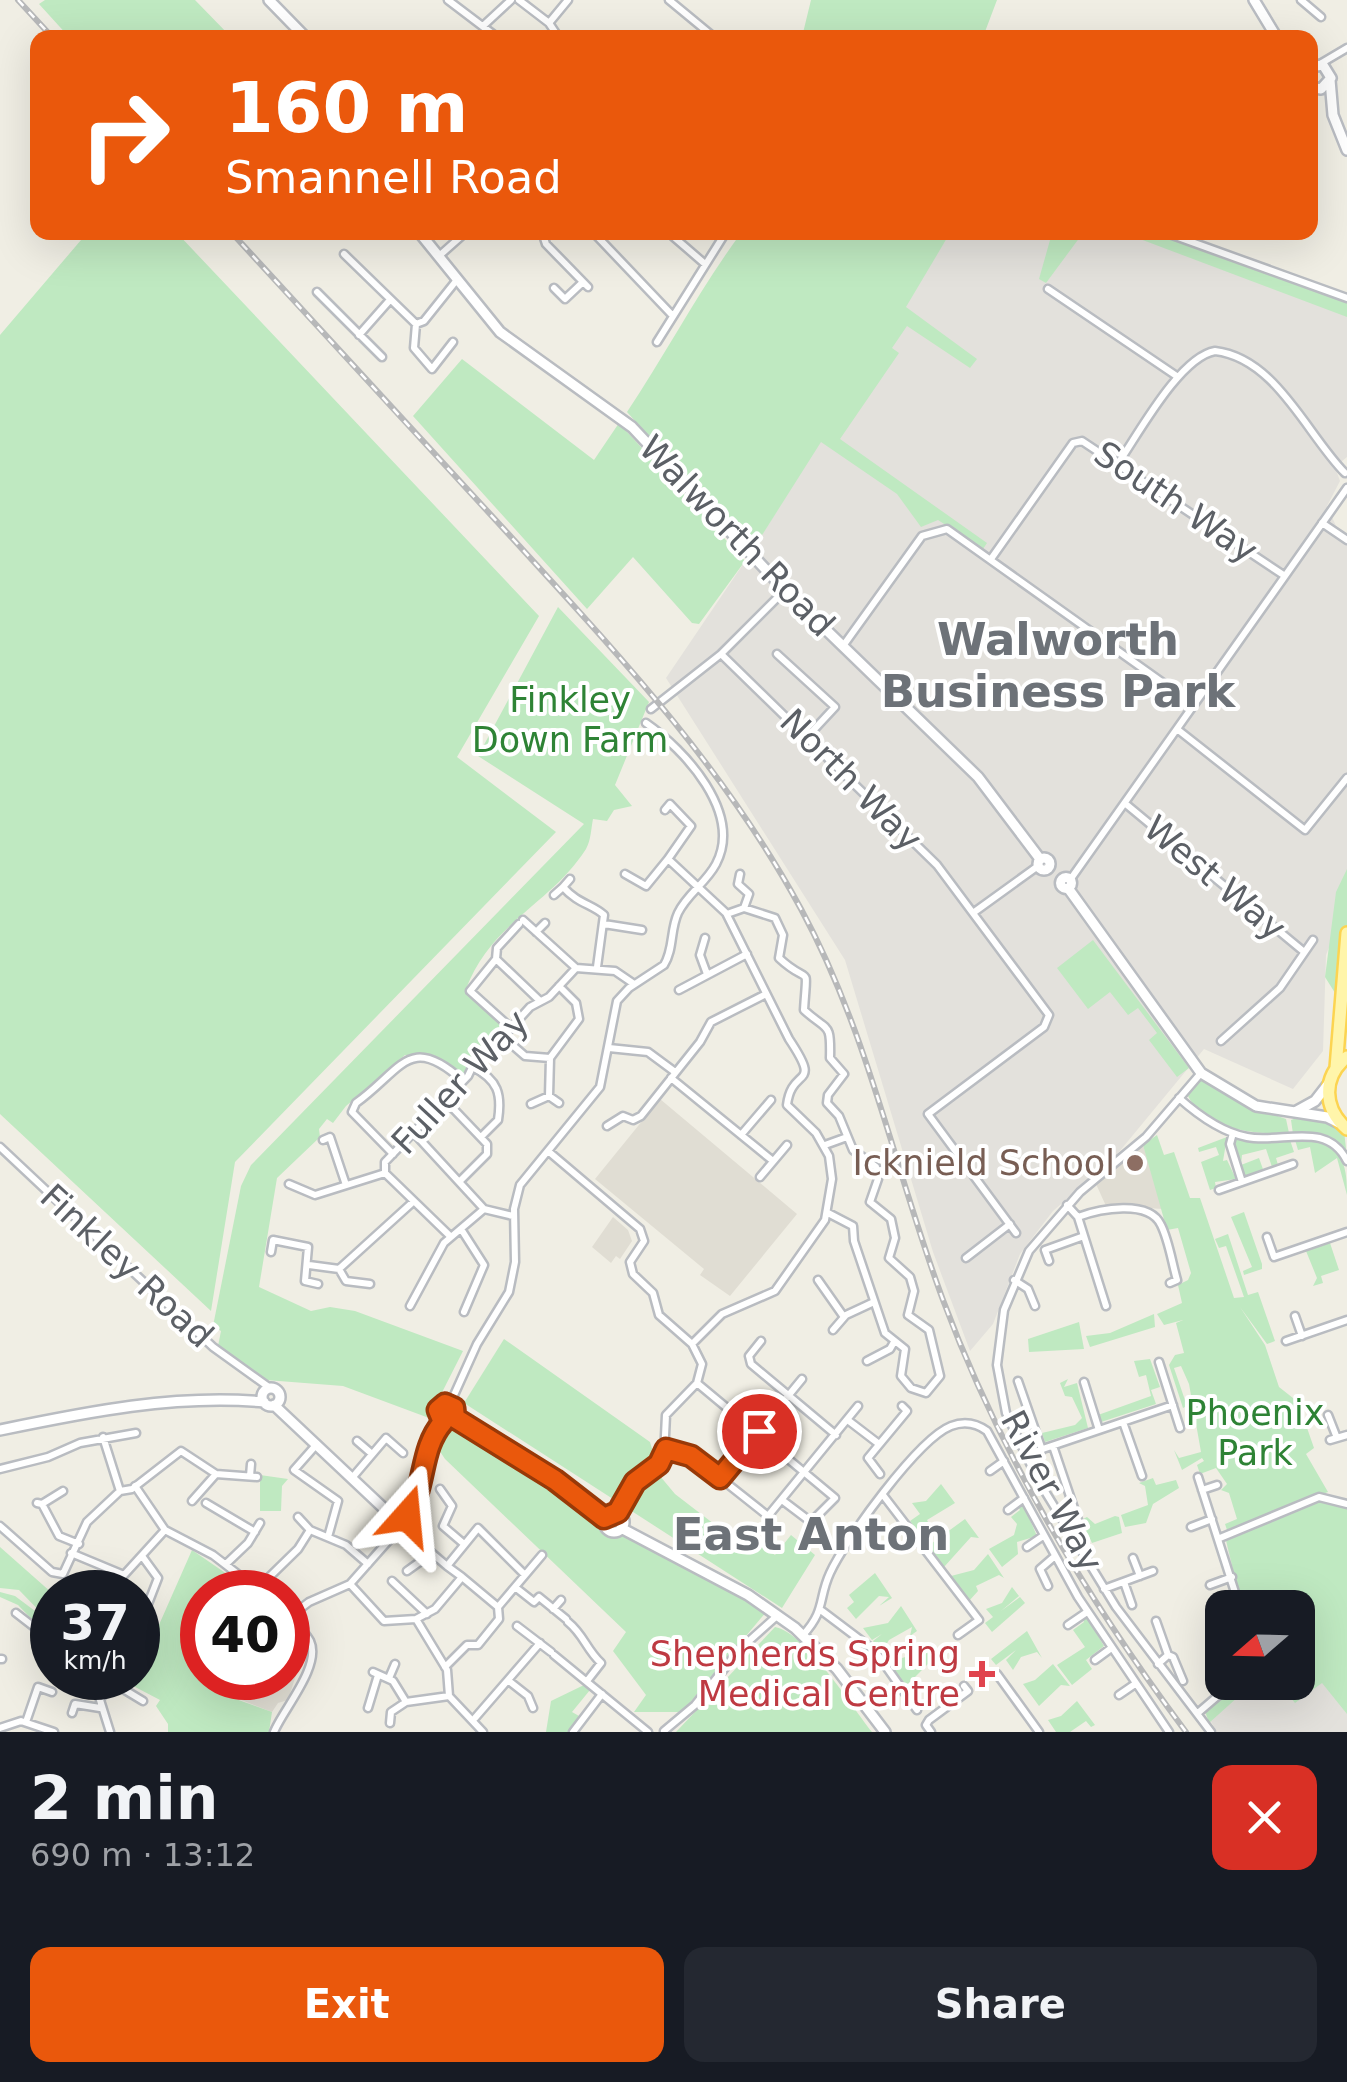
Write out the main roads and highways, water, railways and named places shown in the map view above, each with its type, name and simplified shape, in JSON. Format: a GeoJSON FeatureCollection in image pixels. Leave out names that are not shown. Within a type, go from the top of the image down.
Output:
{"type":"FeatureCollection","features":[{"type":"Feature","properties":{"kind":"main road"},"geometry":{"type":"LineString","coordinates":[[1336,1068],[1347,934]]}},
{"type":"Feature","properties":{"kind":"main road"},"geometry":{"type":"LineString","coordinates":[[1340,990],[1347,1022]]}},
{"type":"Feature","properties":{"kind":"main road"},"geometry":{"type":"LineString","coordinates":[[1344,1127],[1330,1108],[1329,1082],[1347,1057]]}},
{"type":"Feature","properties":{"kind":"railway"},"geometry":{"type":"LineString","coordinates":[[18,0],[46,30]]}},
{"type":"Feature","properties":{"kind":"railway"},"geometry":{"type":"LineString","coordinates":[[238,240],[631,670],[705,761],[771,858],[801,909],[845,1005],[943,1300],[992,1415],[1081,1578],[1186,1732]]}},
{"type":"Feature","properties":{"kind":"place","name":"Icknield School"},"geometry":{"type":"Point","coordinates":[1135,1163]}},
{"type":"Feature","properties":{"kind":"place","name":"Shepherds Spring Medical Centre"},"geometry":{"type":"Point","coordinates":[982,1674]}},
{"type":"Feature","properties":{"kind":"district","name":"Walworth Business Park"},"geometry":{"type":"Point","coordinates":[1058,665]}},
{"type":"Feature","properties":{"kind":"district","name":"East Anton"},"geometry":{"type":"Point","coordinates":[811,1534]}},
{"type":"Feature","properties":{"kind":"park label","name":"Finkley Down Farm"},"geometry":{"type":"Point","coordinates":[570,720]}},
{"type":"Feature","properties":{"kind":"park label","name":"Phoenix Park"},"geometry":{"type":"Point","coordinates":[1255,1433]}}]}
